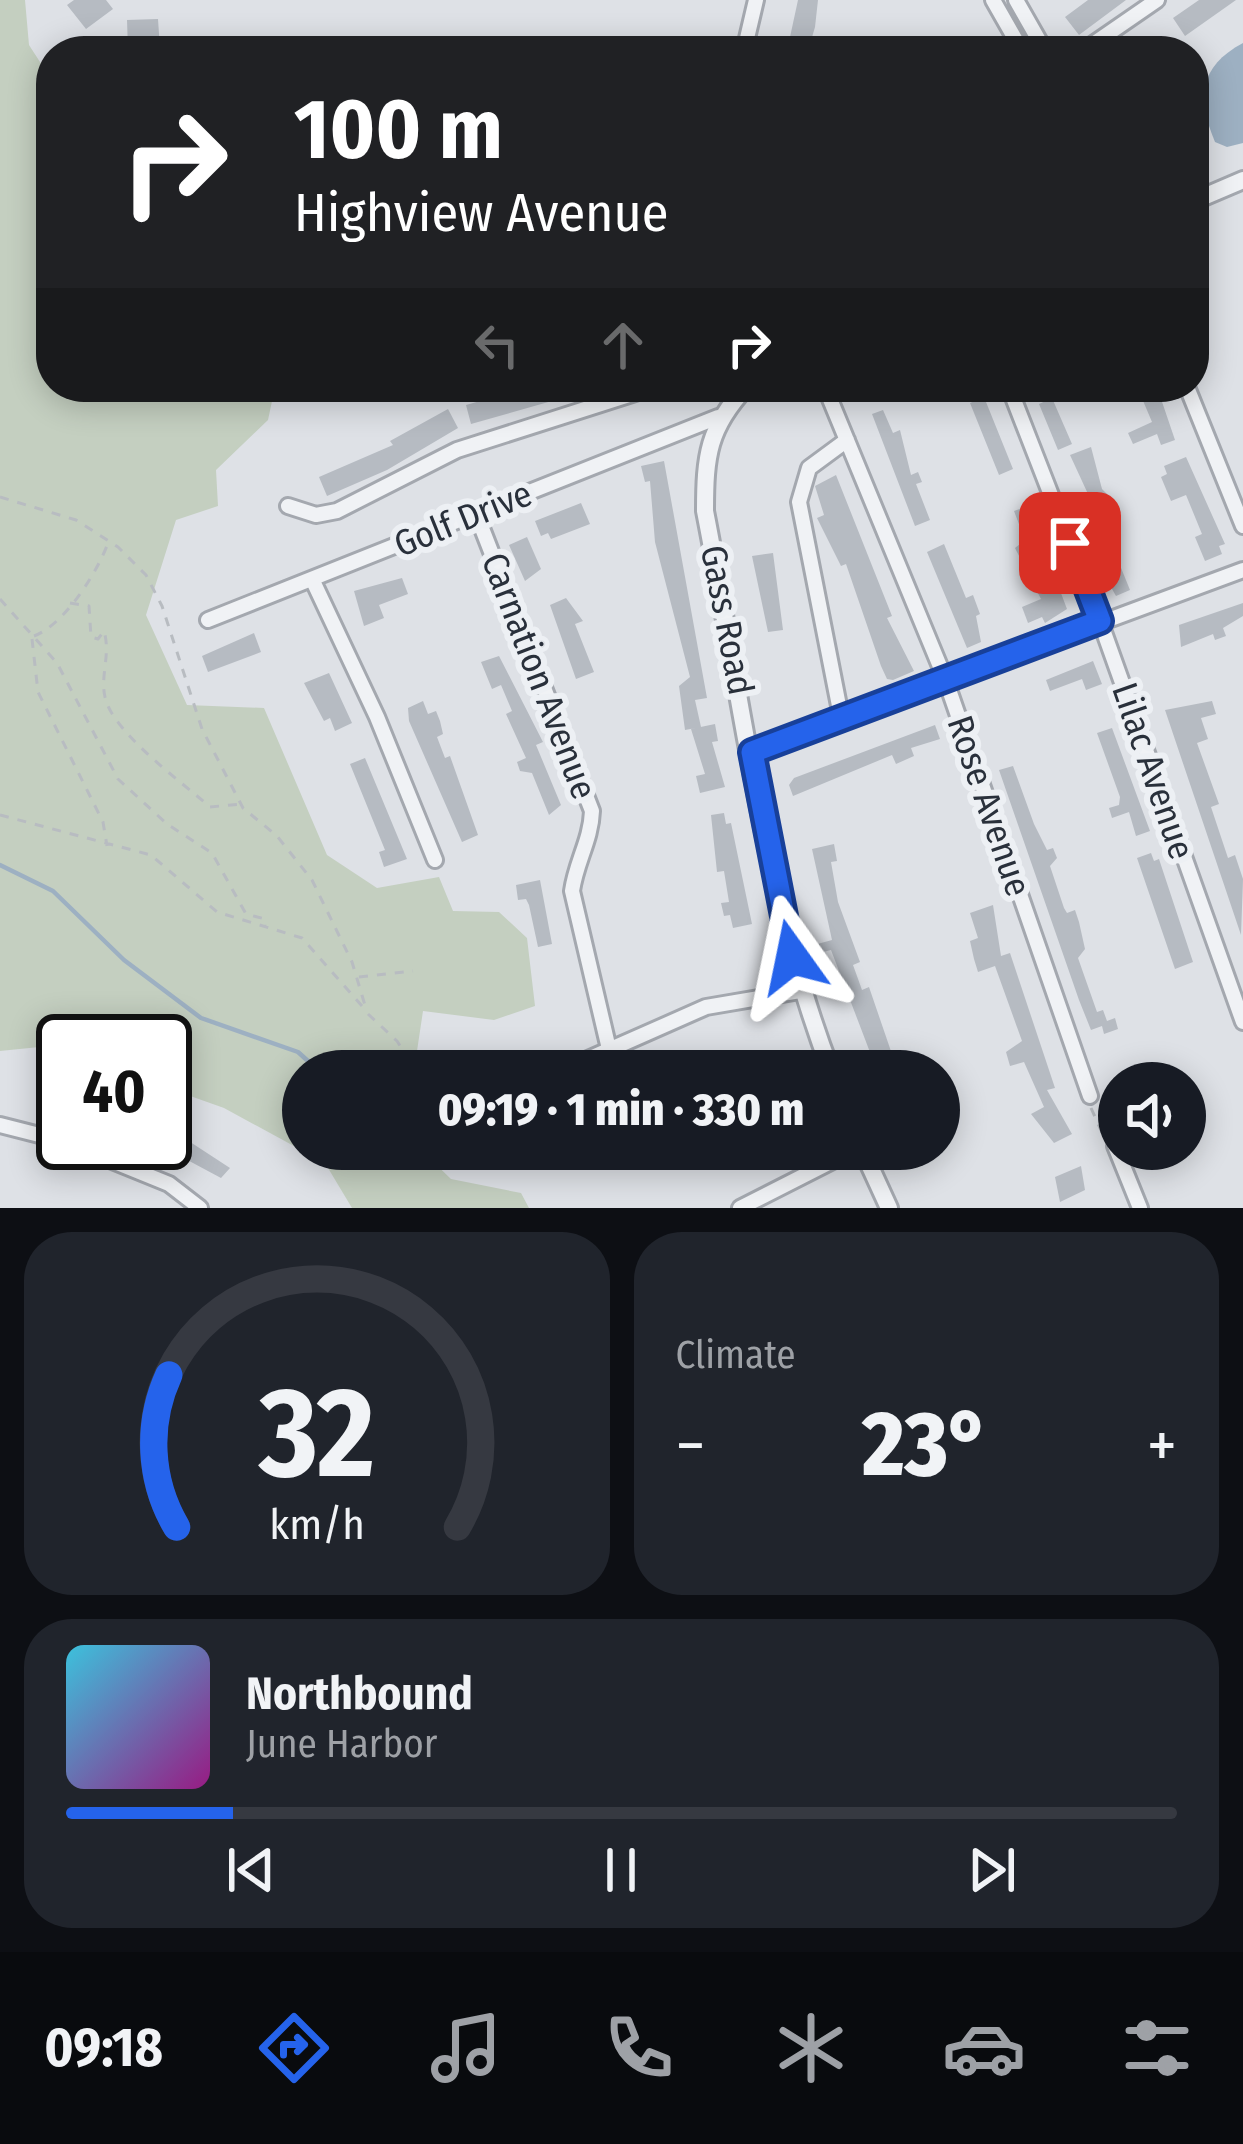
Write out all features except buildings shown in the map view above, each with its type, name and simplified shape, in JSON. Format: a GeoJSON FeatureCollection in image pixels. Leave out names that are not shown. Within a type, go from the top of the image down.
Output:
{"type":"FeatureCollection","features":[{"type":"Feature","properties":{"kind":"street"},"geometry":{"type":"LineString","coordinates":[[747,36],[755,0]]}},
{"type":"Feature","properties":{"kind":"street"},"geometry":{"type":"LineString","coordinates":[[993,0],[1013,36]]}},
{"type":"Feature","properties":{"kind":"street"},"geometry":{"type":"LineString","coordinates":[[1016,0],[1036,36]]}},
{"type":"Feature","properties":{"kind":"street"},"geometry":{"type":"LineString","coordinates":[[1104,36],[1156,0]]}},
{"type":"Feature","properties":{"kind":"street"},"geometry":{"type":"LineString","coordinates":[[1209,194],[1243,180]]}},
{"type":"Feature","properties":{"kind":"street"},"geometry":{"type":"LineString","coordinates":[[288,506],[316,515],[337,512],[458,450],[607,402]]}},
{"type":"Feature","properties":{"kind":"street"},"geometry":{"type":"LineString","coordinates":[[718,417],[732,402]]}},
{"type":"Feature","properties":{"kind":"street","name":"Rose Avenue"},"geometry":{"type":"LineString","coordinates":[[832,402],[946,681],[1090,1096]]}},
{"type":"Feature","properties":{"kind":"street","name":"Lilac Avenue"},"geometry":{"type":"LineString","coordinates":[[1015,402],[1100,621],[1243,1022]]}},
{"type":"Feature","properties":{"kind":"street"},"geometry":{"type":"LineString","coordinates":[[1193,402],[1243,526]]}},
{"type":"Feature","properties":{"kind":"street","name":"Golf Drive"},"geometry":{"type":"LineString","coordinates":[[208,620],[718,417]]}},
{"type":"Feature","properties":{"kind":"street","name":"Gass Road"},"geometry":{"type":"LineString","coordinates":[[718,417],[705,464],[705,511],[800,991],[823,1050]]}},
{"type":"Feature","properties":{"kind":"street"},"geometry":{"type":"LineString","coordinates":[[842,721],[800,502],[808,468],[847,440]]}},
{"type":"Feature","properties":{"kind":"street","name":"Carnation Avenue"},"geometry":{"type":"LineString","coordinates":[[476,513],[592,811],[591,835],[576,866],[572,891],[609,1048]]}},
{"type":"Feature","properties":{"kind":"street"},"geometry":{"type":"LineString","coordinates":[[752,752],[1243,570]]}},
{"type":"Feature","properties":{"kind":"street"},"geometry":{"type":"LineString","coordinates":[[313,581],[377,717],[436,860]]}},
{"type":"Feature","properties":{"kind":"street"},"geometry":{"type":"LineString","coordinates":[[605,1050],[706,1007],[800,991]]}},
{"type":"Feature","properties":{"kind":"street"},"geometry":{"type":"LineString","coordinates":[[0,1125],[36,1134]]}},
{"type":"Feature","properties":{"kind":"street"},"geometry":{"type":"LineString","coordinates":[[135,1170],[169,1184],[200,1208]]}},
{"type":"Feature","properties":{"kind":"street"},"geometry":{"type":"LineString","coordinates":[[740,1208],[817,1170]]}},
{"type":"Feature","properties":{"kind":"street"},"geometry":{"type":"LineString","coordinates":[[870,1170],[889,1208]]}},
{"type":"Feature","properties":{"kind":"street"},"geometry":{"type":"LineString","coordinates":[[1125,1170],[1140,1208]]}},
{"type":"Feature","properties":{"kind":"path"},"geometry":{"type":"LineString","coordinates":[[0,497],[76,520],[109,541],[146,575],[162,606],[202,729],[241,804],[277,836],[312,880],[357,976],[367,1012]]}},
{"type":"Feature","properties":{"kind":"path"},"geometry":{"type":"LineString","coordinates":[[32,637],[47,632],[109,541]]}},
{"type":"Feature","properties":{"kind":"path"},"geometry":{"type":"LineString","coordinates":[[0,599],[3,608],[57,663],[118,779],[167,824],[212,853],[237,902],[246,914],[265,919],[264,929]]}},
{"type":"Feature","properties":{"kind":"path"},"geometry":{"type":"LineString","coordinates":[[70,603],[88,606],[91,637],[98,639],[104,631],[109,648],[103,694],[113,716],[140,740],[151,761],[211,807],[241,804]]}},
{"type":"Feature","properties":{"kind":"path"},"geometry":{"type":"LineString","coordinates":[[32,637],[38,692],[103,822],[107,846]]}},
{"type":"Feature","properties":{"kind":"path"},"geometry":{"type":"LineString","coordinates":[[0,815],[151,855],[217,912],[302,938],[403,1050]]}},
{"type":"Feature","properties":{"kind":"path"},"geometry":{"type":"LineString","coordinates":[[357,976],[413,971]]}},
{"type":"Feature","properties":{"kind":"path"},"geometry":{"type":"LineString","coordinates":[[1090,1096],[1098,1123]]}},
{"type":"Feature","properties":{"kind":"green space"},"geometry":{"type":"Polygon","coordinates":[[[0,0],[25,0],[29,45],[36,56],[36,402],[272,402],[268,420],[216,470],[218,506],[176,520],[146,615],[187,705],[264,708],[327,855],[377,888],[439,877],[453,911],[499,912],[527,938],[535,1006],[494,1020],[423,1011],[417,1050],[282,1050],[282,1140],[192,1097],[192,1014],[36,1014],[36,1047],[0,1051],[0,0]]]}},
{"type":"Feature","properties":{"kind":"green space"},"geometry":{"type":"Polygon","coordinates":[[[329,1170],[442,1170],[451,1179],[521,1193],[529,1208],[352,1208],[329,1170]]]}},
{"type":"Feature","properties":{"kind":"water"},"geometry":{"type":"Polygon","coordinates":[[[1243,43],[1243,143],[1227,147],[1215,142],[1209,126],[1209,76],[1228,52],[1243,43]]]}},
{"type":"Feature","properties":{"kind":"waterway"},"geometry":{"type":"LineString","coordinates":[[0,865],[53,891],[124,960],[201,1018],[292,1050]]}},
{"type":"Feature","properties":{"kind":"route"},"geometry":{"type":"LineString","coordinates":[[792,957],[752,752],[798,739],[1100,621],[1070,543]]}}]}
